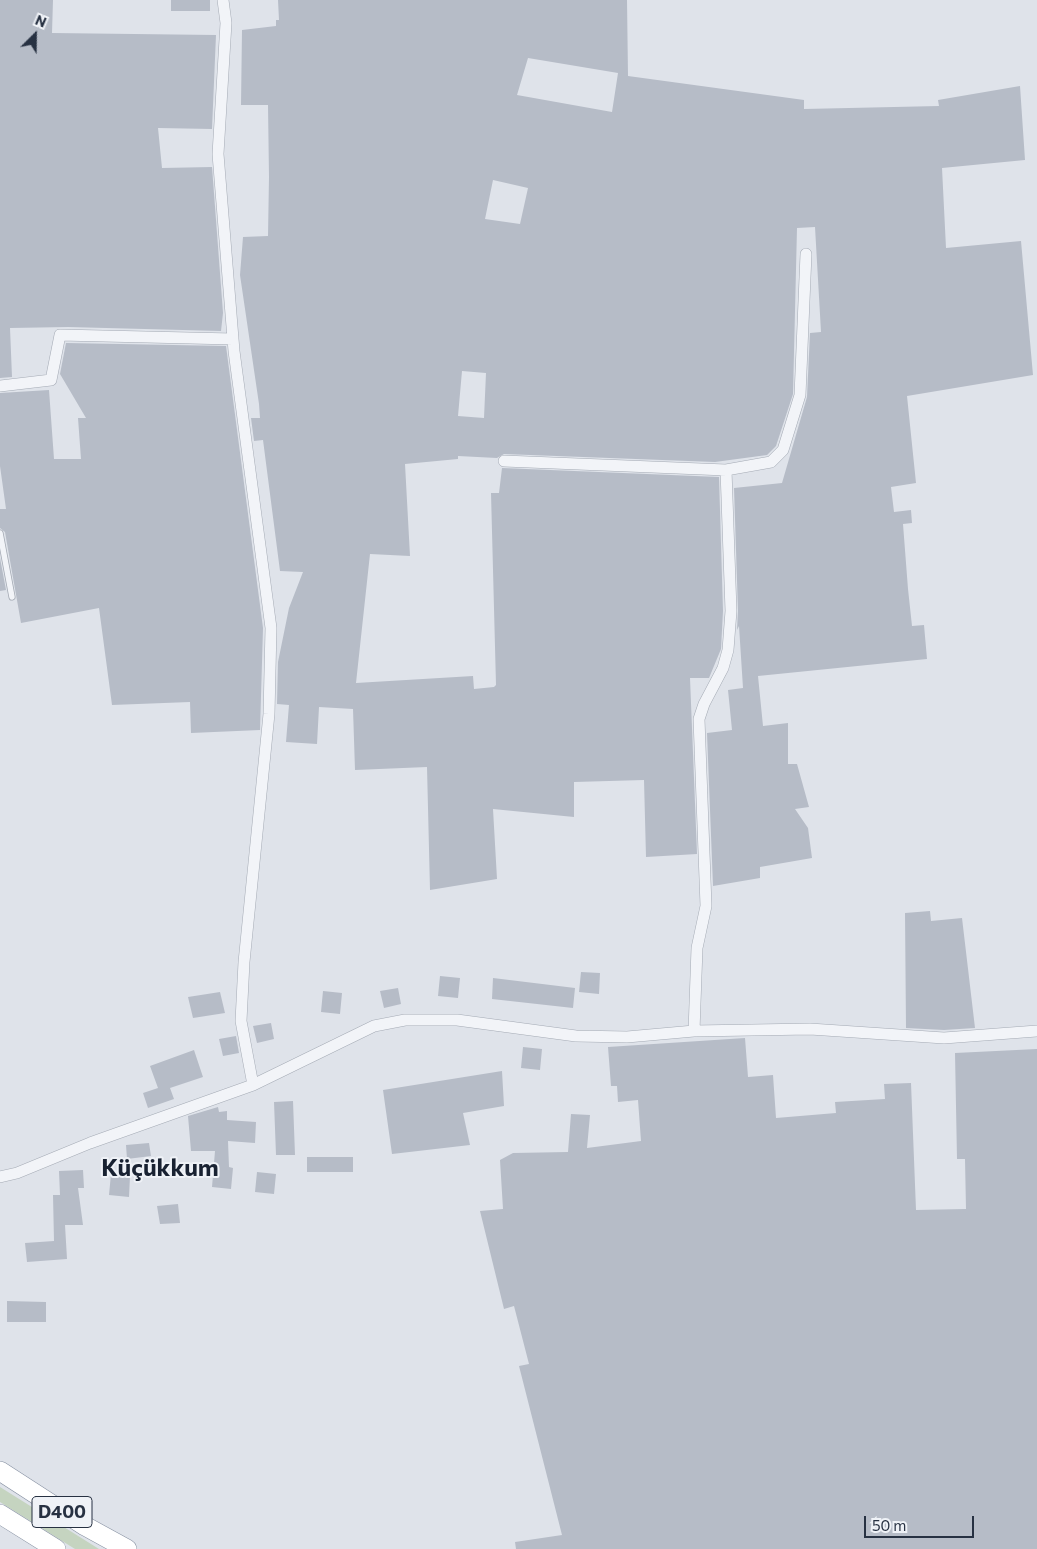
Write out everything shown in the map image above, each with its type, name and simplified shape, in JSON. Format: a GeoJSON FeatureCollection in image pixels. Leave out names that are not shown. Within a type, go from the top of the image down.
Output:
{"type":"FeatureCollection","features":[{"type":"Feature","properties":{"kind":"highway","name":"D400"},"geometry":{"type":"LineString","coordinates":[[0,1471],[85,1526],[127,1549]]}},
{"type":"Feature","properties":{"kind":"highway","name":"D400"},"geometry":{"type":"LineString","coordinates":[[0,1514],[56,1549]]}},
{"type":"Feature","properties":{"kind":"street"},"geometry":{"type":"LineString","coordinates":[[223,0],[226,23],[218,154],[233,339],[271,628],[269,714],[244,962],[241,1021],[253,1085]]}},
{"type":"Feature","properties":{"kind":"street"},"geometry":{"type":"LineString","coordinates":[[504,460],[726,470],[771,462],[783,450],[800,395],[806,254]]}},
{"type":"Feature","properties":{"kind":"street"},"geometry":{"type":"LineString","coordinates":[[0,386],[51,380],[60,335],[233,339]]}},
{"type":"Feature","properties":{"kind":"street"},"geometry":{"type":"LineString","coordinates":[[694,1031],[697,948],[706,906],[699,720],[704,704],[723,668],[728,650],[731,611],[726,470]]}},
{"type":"Feature","properties":{"kind":"street"},"geometry":{"type":"LineString","coordinates":[[0,1178],[17,1173],[90,1143],[253,1085],[374,1026],[405,1020],[457,1020],[576,1036],[627,1037],[694,1031],[810,1029],[944,1038],[1037,1031]]}},
{"type":"Feature","properties":{"kind":"lane"},"geometry":{"type":"LineString","coordinates":[[0,533],[12,596]]}},
{"type":"Feature","properties":{"kind":"green space"},"geometry":{"type":"Polygon","coordinates":[[[0,1487],[99,1549],[75,1549],[0,1502],[0,1487]]]}},
{"type":"Feature","properties":{"kind":"building"},"geometry":{"type":"Polygon","coordinates":[[[0,0],[53,0],[52,33],[216,35],[212,129],[158,128],[162,168],[212,167],[223,313],[221,331],[68,327],[10,328],[12,377],[0,378],[0,0]]]}},
{"type":"Feature","properties":{"kind":"building"},"geometry":{"type":"Polygon","coordinates":[[[171,0],[210,0],[210,11],[171,11],[171,0]]]}},
{"type":"Feature","properties":{"kind":"building"},"geometry":{"type":"Polygon","coordinates":[[[278,0],[627,0],[628,76],[804,100],[804,109],[939,106],[938,100],[1020,86],[1025,160],[942,168],[946,248],[1021,241],[1033,375],[907,396],[916,483],[891,487],[894,512],[911,510],[912,523],[903,524],[908,589],[912,626],[924,625],[927,659],[758,676],[763,726],[788,723],[788,764],[797,764],[809,807],[795,809],[808,828],[812,858],[760,867],[760,878],[713,886],[707,733],[732,730],[728,690],[743,688],[739,626],[737,630],[734,488],[782,483],[807,397],[810,333],[821,332],[815,227],[797,228],[793,394],[776,446],[767,455],[715,462],[504,454],[497,458],[458,456],[458,459],[405,464],[410,556],[370,554],[356,683],[473,676],[474,689],[494,687],[496,685],[491,493],[499,493],[502,468],[719,477],[723,611],[721,649],[709,678],[690,678],[697,854],[646,857],[644,780],[574,782],[574,817],[493,809],[497,879],[430,890],[427,767],[355,770],[353,709],[319,707],[317,744],[286,742],[289,705],[277,704],[278,662],[289,608],[303,572],[280,571],[263,440],[254,441],[251,418],[260,418],[259,404],[240,275],[243,237],[268,236],[269,177],[268,105],[241,105],[242,30],[276,26],[276,20],[279,20],[278,0]],[[528,58],[517,95],[612,112],[618,73],[528,58]],[[493,180],[485,219],[520,224],[528,188],[493,180]],[[462,371],[458,416],[484,418],[486,373],[462,371]]]}},
{"type":"Feature","properties":{"kind":"building"},"geometry":{"type":"Polygon","coordinates":[[[66,343],[226,346],[263,628],[260,730],[191,733],[190,702],[112,705],[99,608],[21,623],[5,532],[0,528],[0,509],[6,509],[0,466],[0,393],[49,390],[54,459],[81,459],[78,418],[86,418],[60,374],[66,343]]]}},
{"type":"Feature","properties":{"kind":"building"},"geometry":{"type":"Polygon","coordinates":[[[0,558],[6,590],[0,591],[0,558]]]}},
{"type":"Feature","properties":{"kind":"building"},"geometry":{"type":"Polygon","coordinates":[[[930,911],[931,921],[962,918],[975,1028],[944,1030],[906,1028],[905,913],[930,911]]]}},
{"type":"Feature","properties":{"kind":"building"},"geometry":{"type":"Polygon","coordinates":[[[581,972],[600,973],[599,994],[579,992],[581,972]]]}},
{"type":"Feature","properties":{"kind":"building"},"geometry":{"type":"Polygon","coordinates":[[[440,976],[460,978],[458,998],[438,996],[440,976]]]}},
{"type":"Feature","properties":{"kind":"building"},"geometry":{"type":"Polygon","coordinates":[[[493,978],[575,988],[573,1008],[492,999],[493,978]]]}},
{"type":"Feature","properties":{"kind":"building"},"geometry":{"type":"Polygon","coordinates":[[[398,988],[401,1004],[384,1008],[380,991],[398,988]]]}},
{"type":"Feature","properties":{"kind":"building"},"geometry":{"type":"Polygon","coordinates":[[[323,991],[342,993],[340,1014],[321,1012],[323,991]]]}},
{"type":"Feature","properties":{"kind":"building"},"geometry":{"type":"Polygon","coordinates":[[[220,992],[225,1013],[193,1018],[188,997],[220,992]]]}},
{"type":"Feature","properties":{"kind":"building"},"geometry":{"type":"Polygon","coordinates":[[[271,1023],[274,1039],[257,1043],[253,1026],[271,1023]]]}},
{"type":"Feature","properties":{"kind":"building"},"geometry":{"type":"Polygon","coordinates":[[[236,1036],[239,1053],[223,1056],[219,1039],[236,1036]]]}},
{"type":"Feature","properties":{"kind":"building"},"geometry":{"type":"Polygon","coordinates":[[[745,1038],[748,1077],[773,1075],[776,1118],[836,1113],[835,1102],[885,1099],[884,1084],[911,1083],[916,1210],[966,1209],[965,1159],[957,1159],[955,1053],[1037,1049],[1037,1549],[516,1549],[515,1542],[562,1535],[519,1366],[529,1364],[514,1306],[504,1309],[480,1211],[503,1209],[500,1160],[513,1153],[568,1152],[571,1114],[590,1115],[587,1148],[641,1141],[638,1100],[618,1102],[617,1086],[611,1086],[608,1047],[745,1038]]]}},
{"type":"Feature","properties":{"kind":"building"},"geometry":{"type":"Polygon","coordinates":[[[523,1047],[542,1049],[540,1070],[521,1068],[523,1047]]]}},
{"type":"Feature","properties":{"kind":"building"},"geometry":{"type":"Polygon","coordinates":[[[194,1050],[203,1077],[170,1088],[174,1099],[148,1108],[143,1093],[158,1088],[150,1066],[194,1050]]]}},
{"type":"Feature","properties":{"kind":"building"},"geometry":{"type":"Polygon","coordinates":[[[502,1071],[504,1106],[463,1113],[470,1145],[392,1154],[383,1090],[502,1071]]]}},
{"type":"Feature","properties":{"kind":"building"},"geometry":{"type":"Polygon","coordinates":[[[293,1101],[295,1155],[276,1155],[274,1102],[293,1101]]]}},
{"type":"Feature","properties":{"kind":"building"},"geometry":{"type":"Polygon","coordinates":[[[218,1107],[219,1112],[227,1111],[227,1120],[256,1122],[255,1143],[228,1141],[229,1167],[233,1168],[231,1189],[212,1187],[215,1151],[191,1151],[188,1116],[218,1107]]]}},
{"type":"Feature","properties":{"kind":"building"},"geometry":{"type":"Polygon","coordinates":[[[149,1143],[151,1156],[127,1159],[126,1145],[149,1143]]]}},
{"type":"Feature","properties":{"kind":"building"},"geometry":{"type":"Polygon","coordinates":[[[307,1157],[353,1157],[353,1172],[307,1172],[307,1157]]]}},
{"type":"Feature","properties":{"kind":"building"},"geometry":{"type":"Polygon","coordinates":[[[83,1170],[84,1188],[78,1188],[83,1225],[65,1225],[67,1259],[27,1262],[25,1243],[54,1241],[53,1195],[60,1195],[59,1171],[83,1170]]]}},
{"type":"Feature","properties":{"kind":"building"},"geometry":{"type":"Polygon","coordinates":[[[257,1172],[276,1174],[274,1194],[255,1192],[257,1172]]]}},
{"type":"Feature","properties":{"kind":"building"},"geometry":{"type":"Polygon","coordinates":[[[111,1174],[130,1176],[129,1197],[109,1195],[111,1174]]]}},
{"type":"Feature","properties":{"kind":"building"},"geometry":{"type":"Polygon","coordinates":[[[178,1204],[180,1223],[160,1224],[157,1206],[178,1204]]]}},
{"type":"Feature","properties":{"kind":"building"},"geometry":{"type":"Polygon","coordinates":[[[7,1301],[46,1302],[46,1322],[7,1322],[7,1301]]]}},
{"type":"Feature","properties":{"kind":"district","name":"Küçükkum"},"geometry":{"type":"Point","coordinates":[160,1168]}}]}
